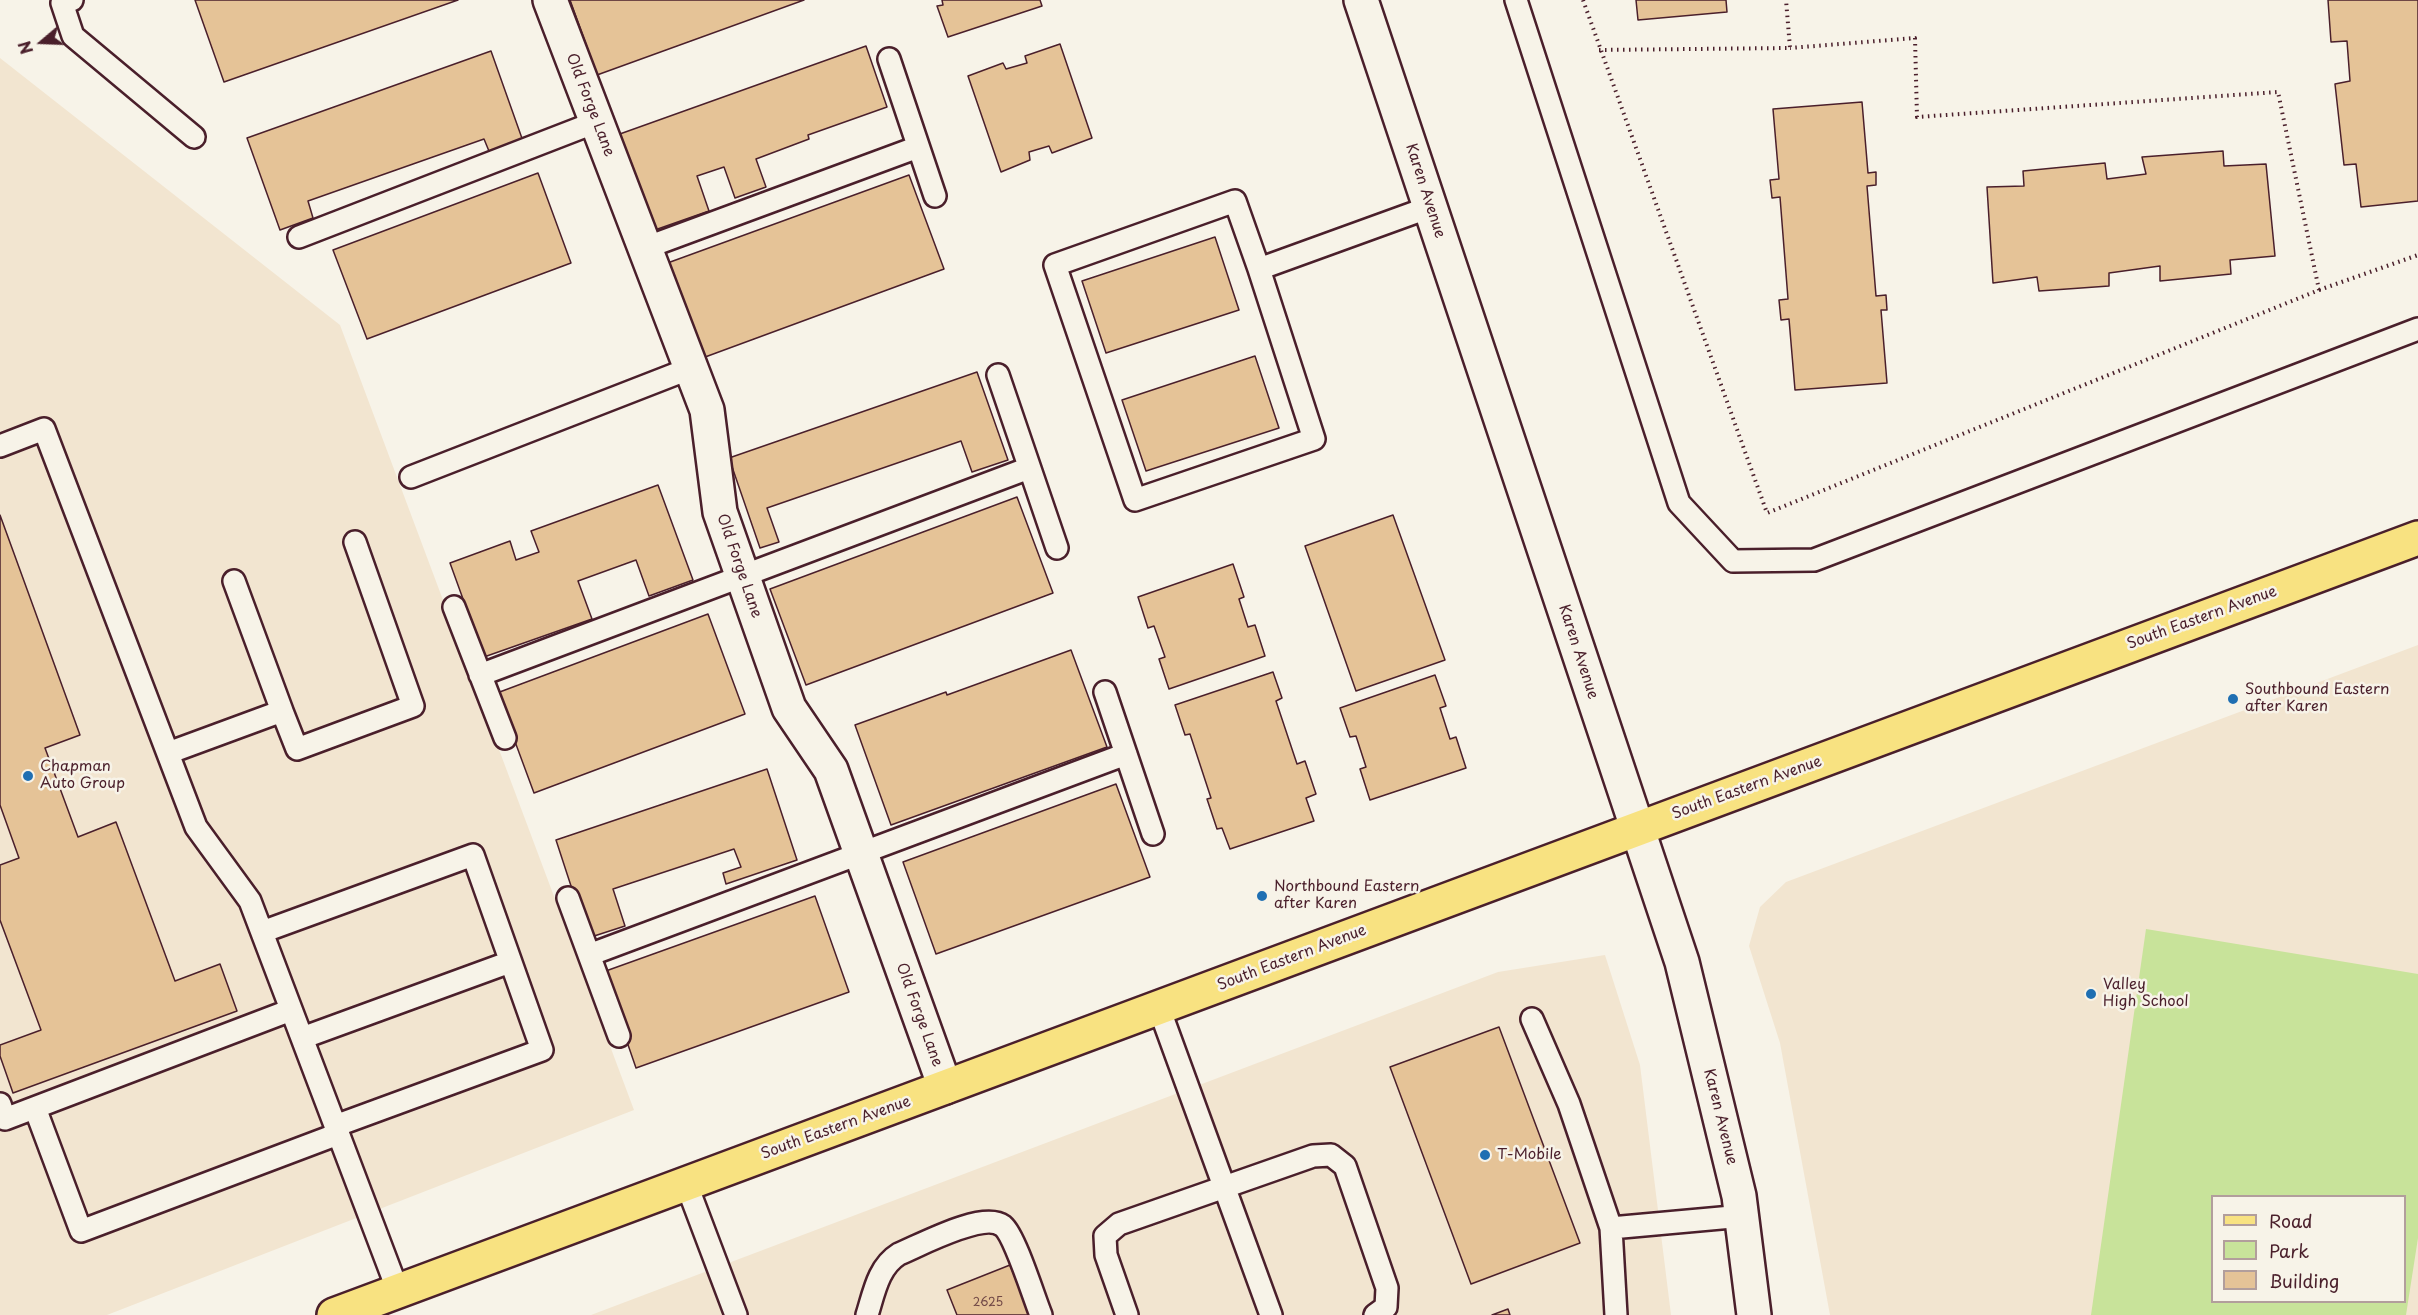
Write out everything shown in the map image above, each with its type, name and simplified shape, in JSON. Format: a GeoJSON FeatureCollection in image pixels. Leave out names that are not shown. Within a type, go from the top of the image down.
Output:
{"type":"FeatureCollection","features":[{"type":"Feature","properties":{"kind":"main road","name":"South Eastern Avenue"},"geometry":{"type":"LineString","coordinates":[[334,1315],[2418,538]]}},
{"type":"Feature","properties":{"kind":"street","name":"Old Forge Lane"},"geometry":{"type":"LineString","coordinates":[[550,0],[707,410],[720,512],[789,708],[831,770],[945,1087]]}},
{"type":"Feature","properties":{"kind":"street","name":"Karen Avenue"},"geometry":{"type":"LineString","coordinates":[[1361,0],[1682,962],[1743,1216],[1754,1315]]}},
{"type":"Feature","properties":{"kind":"lane"},"geometry":{"type":"LineString","coordinates":[[72,0],[63,3],[73,36],[194,137]]}},
{"type":"Feature","properties":{"kind":"lane"},"geometry":{"type":"LineString","coordinates":[[1516,0],[1679,503],[1733,561],[1814,560],[2418,329]]}},
{"type":"Feature","properties":{"kind":"lane"},"geometry":{"type":"LineString","coordinates":[[889,59],[934,196]]}},
{"type":"Feature","properties":{"kind":"lane"},"geometry":{"type":"LineString","coordinates":[[299,237],[596,122]]}},
{"type":"Feature","properties":{"kind":"lane"},"geometry":{"type":"LineString","coordinates":[[645,248],[918,147]]}},
{"type":"Feature","properties":{"kind":"lane"},"geometry":{"type":"LineString","coordinates":[[1236,201],[1259,268],[1314,439],[1135,500],[1055,266],[1236,201]]}},
{"type":"Feature","properties":{"kind":"lane"},"geometry":{"type":"LineString","coordinates":[[1259,268],[1430,207]]}},
{"type":"Feature","properties":{"kind":"lane"},"geometry":{"type":"LineString","coordinates":[[411,477],[691,368]]}},
{"type":"Feature","properties":{"kind":"lane"},"geometry":{"type":"LineString","coordinates":[[998,375],[1057,548]]}},
{"type":"Feature","properties":{"kind":"lane"},"geometry":{"type":"LineString","coordinates":[[0,446],[44,429],[196,827],[250,901],[398,1291]]}},
{"type":"Feature","properties":{"kind":"lane"},"geometry":{"type":"LineString","coordinates":[[480,675],[1029,468]]}},
{"type":"Feature","properties":{"kind":"lane"},"geometry":{"type":"LineString","coordinates":[[234,581],[297,749],[413,706],[355,543]]}},
{"type":"Feature","properties":{"kind":"lane"},"geometry":{"type":"LineString","coordinates":[[454,607],[505,738]]}},
{"type":"Feature","properties":{"kind":"lane"},"geometry":{"type":"LineString","coordinates":[[1105,692],[1153,834]]}},
{"type":"Feature","properties":{"kind":"lane"},"geometry":{"type":"LineString","coordinates":[[168,753],[282,711]]}},
{"type":"Feature","properties":{"kind":"lane"},"geometry":{"type":"LineString","coordinates":[[590,955],[1126,754]]}},
{"type":"Feature","properties":{"kind":"lane"},"geometry":{"type":"LineString","coordinates":[[35,1108],[81,1231],[542,1050],[473,855],[261,932]]}},
{"type":"Feature","properties":{"kind":"lane"},"geometry":{"type":"LineString","coordinates":[[568,898],[619,1036]]}},
{"type":"Feature","properties":{"kind":"lane"},"geometry":{"type":"LineString","coordinates":[[302,1038],[510,962]]}},
{"type":"Feature","properties":{"kind":"lane"},"geometry":{"type":"LineString","coordinates":[[1159,1008],[1271,1315]]}},
{"type":"Feature","properties":{"kind":"lane"},"geometry":{"type":"LineString","coordinates":[[0,1104],[5,1119],[291,1010]]}},
{"type":"Feature","properties":{"kind":"lane"},"geometry":{"type":"LineString","coordinates":[[1532,1019],[1569,1104],[1611,1228],[1616,1315]]}},
{"type":"Feature","properties":{"kind":"lane"},"geometry":{"type":"LineString","coordinates":[[1127,1315],[1106,1255],[1105,1236],[1119,1224],[1313,1156],[1330,1155],[1345,1166],[1387,1288],[1386,1307],[1375,1315]]}},
{"type":"Feature","properties":{"kind":"lane"},"geometry":{"type":"LineString","coordinates":[[686,1183],[736,1315]]}},
{"type":"Feature","properties":{"kind":"lane"},"geometry":{"type":"LineString","coordinates":[[1611,1228],[1743,1216]]}},
{"type":"Feature","properties":{"kind":"lane"},"geometry":{"type":"LineString","coordinates":[[867,1315],[880,1275],[888,1261],[899,1254],[975,1223],[990,1221],[1004,1227],[1013,1243],[1041,1315]]}},
{"type":"Feature","properties":{"kind":"path"},"geometry":{"type":"LineString","coordinates":[[1584,0],[1599,50],[1767,513],[2319,290],[2418,255]]}},
{"type":"Feature","properties":{"kind":"path"},"geometry":{"type":"LineString","coordinates":[[1786,0],[1791,48]]}},
{"type":"Feature","properties":{"kind":"path"},"geometry":{"type":"LineString","coordinates":[[1599,50],[1791,48],[1914,38],[1917,117],[2278,92],[2319,290]]}},
{"type":"Feature","properties":{"kind":"shaded area"},"geometry":{"type":"Polygon","coordinates":[[[0,58],[340,325],[634,1110],[107,1315],[0,1315],[0,58]]]}},
{"type":"Feature","properties":{"kind":"shaded area","name":"Valley High School"},"geometry":{"type":"Polygon","coordinates":[[[2418,645],[2418,1315],[1830,1315],[1780,1043],[1749,946],[1760,907],[1786,882],[2418,645]]]}},
{"type":"Feature","properties":{"kind":"shaded area"},"geometry":{"type":"Polygon","coordinates":[[[1605,955],[1640,1065],[1671,1315],[591,1315],[1498,972],[1605,955]]]}},
{"type":"Feature","properties":{"kind":"green space"},"geometry":{"type":"Polygon","coordinates":[[[2146,929],[2418,974],[2418,1238],[2406,1315],[2091,1315],[2146,929]]]}},
{"type":"Feature","properties":{"kind":"building"},"geometry":{"type":"Polygon","coordinates":[[[195,0],[458,0],[224,82],[195,0]]]}},
{"type":"Feature","properties":{"kind":"building"},"geometry":{"type":"Polygon","coordinates":[[[570,0],[804,0],[597,75],[570,0]]]}},
{"type":"Feature","properties":{"kind":"building"},"geometry":{"type":"Polygon","coordinates":[[[942,0],[1040,0],[1042,6],[948,37],[937,6],[943,5],[942,0]]]}},
{"type":"Feature","properties":{"kind":"building"},"geometry":{"type":"Polygon","coordinates":[[[1636,0],[1726,0],[1727,12],[1638,20],[1636,0]]]}},
{"type":"Feature","properties":{"kind":"building"},"geometry":{"type":"Polygon","coordinates":[[[2328,0],[2418,0],[2418,201],[2361,207],[2356,164],[2344,165],[2335,84],[2350,81],[2347,41],[2331,42],[2328,0]]]}},
{"type":"Feature","properties":{"kind":"building"},"geometry":{"type":"Polygon","coordinates":[[[1060,44],[1092,138],[1052,153],[1049,146],[1029,152],[1030,160],[1001,172],[968,76],[1003,63],[1006,69],[1027,63],[1025,56],[1060,44]]]}},
{"type":"Feature","properties":{"kind":"building"},"geometry":{"type":"Polygon","coordinates":[[[866,46],[887,107],[808,135],[809,139],[756,159],[766,187],[735,198],[724,167],[697,176],[709,211],[652,231],[617,135],[866,46]]]}},
{"type":"Feature","properties":{"kind":"building"},"geometry":{"type":"Polygon","coordinates":[[[491,51],[524,144],[491,156],[484,139],[308,201],[313,218],[280,230],[247,138],[491,51]]]}},
{"type":"Feature","properties":{"kind":"building"},"geometry":{"type":"Polygon","coordinates":[[[1862,102],[1868,173],[1876,172],[1876,185],[1867,186],[1876,296],[1886,295],[1887,310],[1881,310],[1887,383],[1795,390],[1789,319],[1781,320],[1779,300],[1788,299],[1780,197],[1772,198],[1770,180],[1779,179],[1773,109],[1862,102]]]}},
{"type":"Feature","properties":{"kind":"building"},"geometry":{"type":"Polygon","coordinates":[[[2223,151],[2224,166],[2266,164],[2275,256],[2230,260],[2231,274],[2160,281],[2160,266],[2109,273],[2109,286],[2039,291],[2037,277],[1993,283],[1987,187],[2024,186],[2023,171],[2105,163],[2107,179],[2146,174],[2142,157],[2223,151]]]}},
{"type":"Feature","properties":{"kind":"building"},"geometry":{"type":"Polygon","coordinates":[[[538,173],[571,263],[367,339],[333,250],[538,173]]]}},
{"type":"Feature","properties":{"kind":"building"},"geometry":{"type":"Polygon","coordinates":[[[909,175],[944,269],[697,360],[662,265],[909,175]]]}},
{"type":"Feature","properties":{"kind":"building"},"geometry":{"type":"Polygon","coordinates":[[[1215,237],[1239,310],[1106,353],[1082,281],[1215,237]]]}},
{"type":"Feature","properties":{"kind":"building"},"geometry":{"type":"Polygon","coordinates":[[[1255,356],[1279,428],[1146,471],[1122,400],[1255,356]]]}},
{"type":"Feature","properties":{"kind":"building"},"geometry":{"type":"Polygon","coordinates":[[[977,372],[1008,460],[972,472],[961,441],[767,508],[779,542],[760,548],[729,458],[977,372]]]}},
{"type":"Feature","properties":{"kind":"building"},"geometry":{"type":"Polygon","coordinates":[[[658,485],[693,580],[649,596],[636,560],[578,581],[592,619],[484,657],[450,563],[510,541],[516,560],[539,552],[531,531],[658,485]]]}},
{"type":"Feature","properties":{"kind":"building"},"geometry":{"type":"Polygon","coordinates":[[[1017,497],[1053,593],[806,685],[770,589],[1017,497]]]}},
{"type":"Feature","properties":{"kind":"building","name":"Chapman Auto Group"},"geometry":{"type":"Polygon","coordinates":[[[0,515],[80,735],[45,748],[78,837],[116,822],[175,981],[220,964],[237,1011],[13,1093],[0,1056],[0,1045],[41,1030],[0,920],[0,865],[19,858],[0,805],[0,515]]]}},
{"type":"Feature","properties":{"kind":"building"},"geometry":{"type":"Polygon","coordinates":[[[1393,515],[1445,660],[1356,691],[1305,546],[1393,515]]]}},
{"type":"Feature","properties":{"kind":"building"},"geometry":{"type":"Polygon","coordinates":[[[1233,564],[1244,597],[1239,599],[1248,627],[1255,625],[1265,656],[1169,689],[1159,659],[1165,657],[1154,626],[1148,628],[1138,597],[1233,564]]]}},
{"type":"Feature","properties":{"kind":"building"},"geometry":{"type":"Polygon","coordinates":[[[708,614],[745,714],[534,793],[497,693],[708,614]]]}},
{"type":"Feature","properties":{"kind":"building"},"geometry":{"type":"Polygon","coordinates":[[[1071,650],[1107,747],[891,825],[855,725],[946,692],[947,695],[1071,650]]]}},
{"type":"Feature","properties":{"kind":"building"},"geometry":{"type":"Polygon","coordinates":[[[1273,672],[1282,698],[1276,701],[1297,764],[1305,761],[1316,794],[1306,798],[1314,821],[1230,849],[1222,828],[1217,829],[1207,799],[1211,798],[1190,734],[1185,735],[1175,705],[1273,672]]]}},
{"type":"Feature","properties":{"kind":"building"},"geometry":{"type":"Polygon","coordinates":[[[1435,675],[1446,706],[1440,708],[1450,739],[1456,737],[1466,768],[1370,800],[1360,769],[1366,767],[1356,736],[1350,737],[1340,708],[1435,675]]]}},
{"type":"Feature","properties":{"kind":"building"},"geometry":{"type":"Polygon","coordinates":[[[767,769],[797,860],[726,884],[723,873],[741,867],[734,849],[613,889],[625,926],[588,938],[556,840],[767,769]]]}},
{"type":"Feature","properties":{"kind":"building"},"geometry":{"type":"Polygon","coordinates":[[[1116,784],[1150,877],[936,954],[903,862],[1116,784]]]}},
{"type":"Feature","properties":{"kind":"building"},"geometry":{"type":"Polygon","coordinates":[[[815,896],[849,992],[636,1068],[603,972],[815,896]]]}},
{"type":"Feature","properties":{"kind":"building","name":"T-Mobile"},"geometry":{"type":"Polygon","coordinates":[[[1499,1027],[1580,1243],[1471,1284],[1390,1067],[1499,1027]]]}},
{"type":"Feature","properties":{"kind":"building"},"geometry":{"type":"Polygon","coordinates":[[[1010,1265],[1030,1315],[957,1315],[947,1290],[1010,1265]]]}},
{"type":"Feature","properties":{"kind":"building"},"geometry":{"type":"Polygon","coordinates":[[[1508,1309],[1510,1315],[1492,1315],[1508,1309]]]}},
{"type":"Feature","properties":{"kind":"place","name":"Southbound Eastern after Karen"},"geometry":{"type":"Point","coordinates":[2233,699]}},
{"type":"Feature","properties":{"kind":"place","name":"Chapman Auto Group"},"geometry":{"type":"Point","coordinates":[28,776]}},
{"type":"Feature","properties":{"kind":"place","name":"Northbound Eastern after Karen"},"geometry":{"type":"Point","coordinates":[1262,896]}},
{"type":"Feature","properties":{"kind":"place","name":"Valley High School"},"geometry":{"type":"Point","coordinates":[2091,994]}},
{"type":"Feature","properties":{"kind":"place","name":"T-Mobile"},"geometry":{"type":"Point","coordinates":[1485,1155]}}]}
